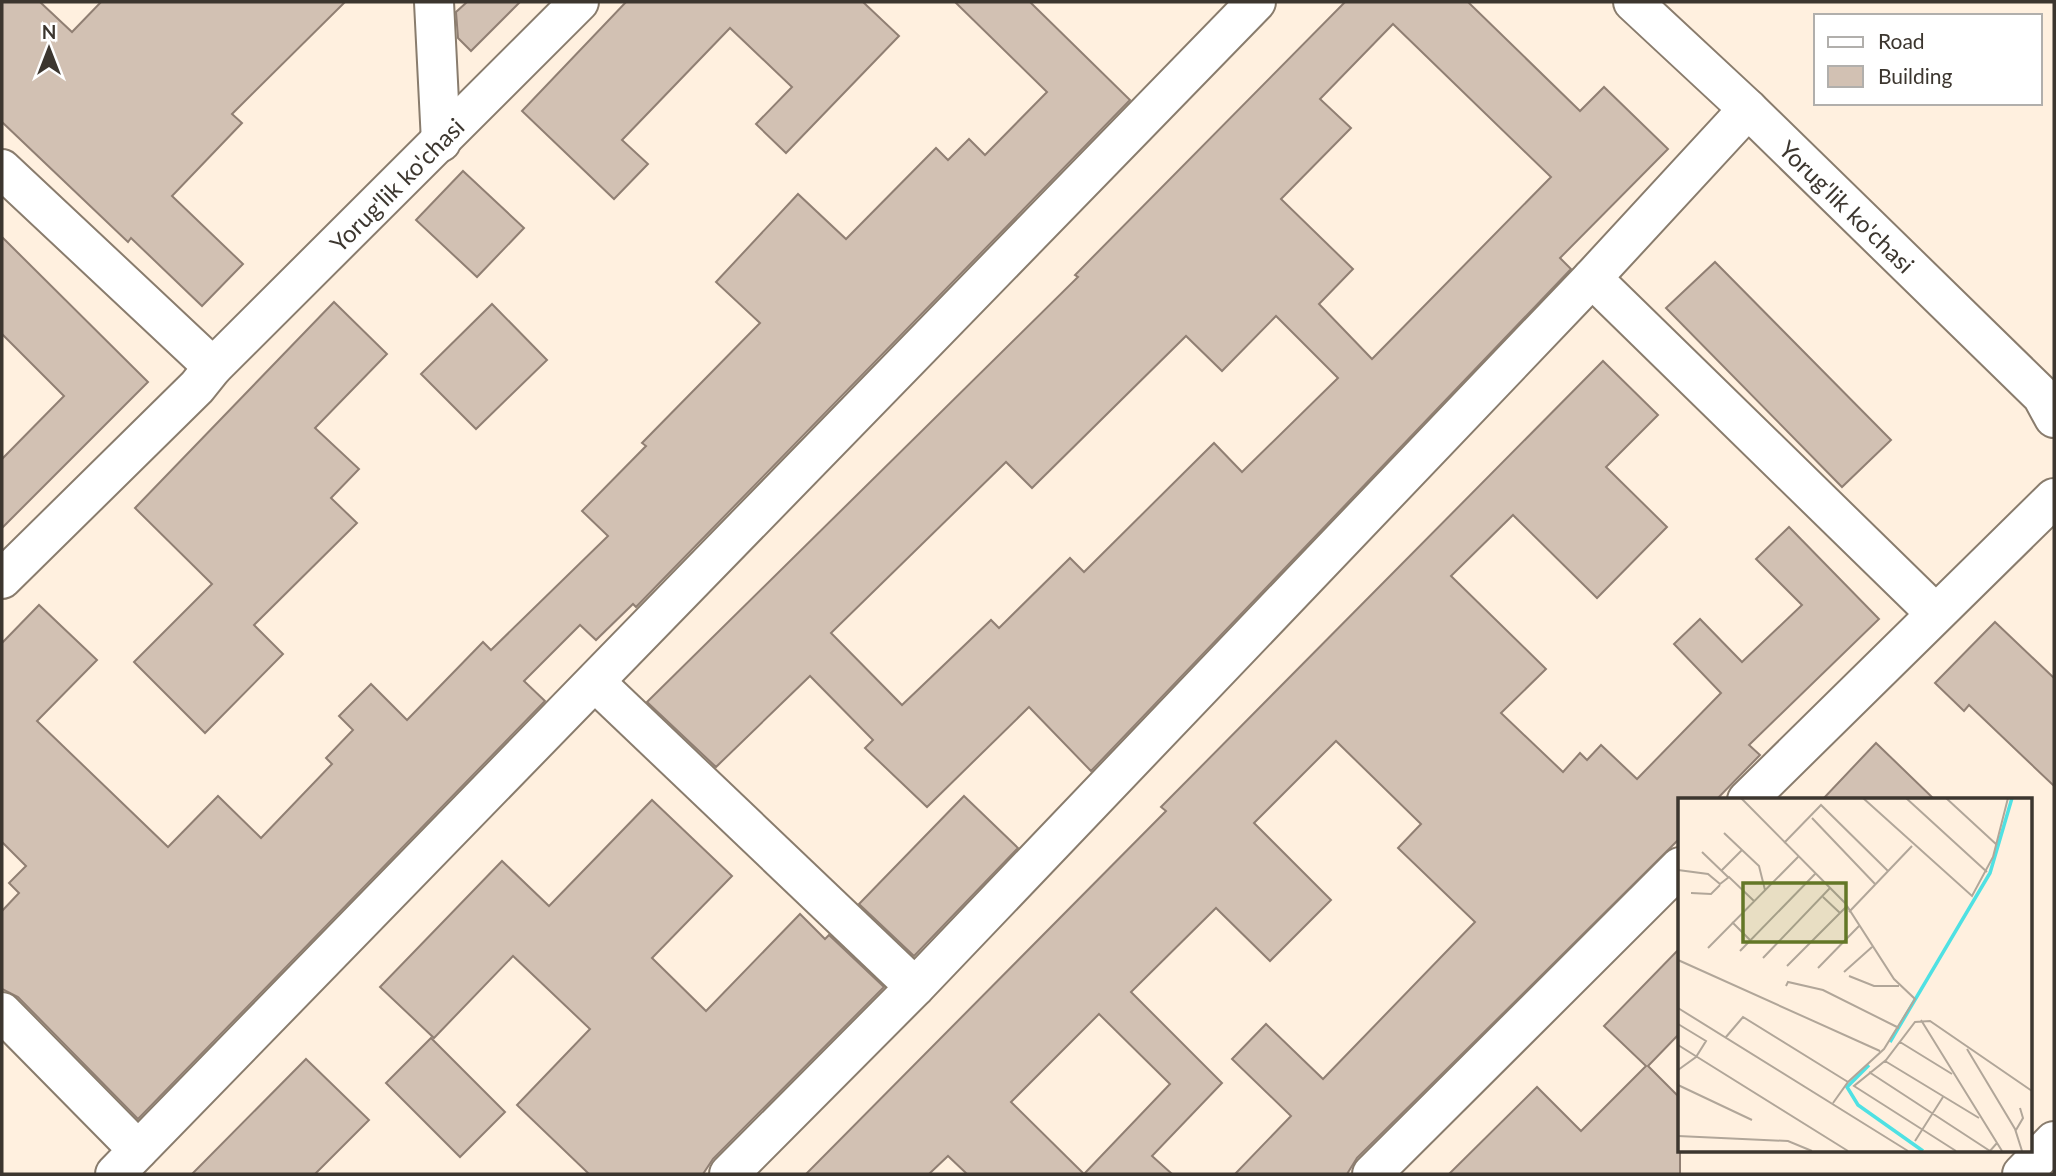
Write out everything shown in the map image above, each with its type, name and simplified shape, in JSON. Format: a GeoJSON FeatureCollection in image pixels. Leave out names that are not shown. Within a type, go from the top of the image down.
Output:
{"type":"FeatureCollection","features":[{"type":"Feature","properties":{"kind":"street"},"geometry":{"type":"LineString","coordinates":[[434,2],[441,142]]}},
{"type":"Feature","properties":{"kind":"street","name":"Yorug'lik ko'chasi"},"geometry":{"type":"LineString","coordinates":[[2,579],[197,387],[213,367],[579,2]]}},
{"type":"Feature","properties":{"kind":"street"},"geometry":{"type":"LineString","coordinates":[[2,1012],[126,1162],[1256,2]]}},
{"type":"Feature","properties":{"kind":"street","name":"Yorug'lik ko'chasi"},"geometry":{"type":"LineString","coordinates":[[1633,2],[1748,109],[2042,396],[2054,418]]}},
{"type":"Feature","properties":{"kind":"street"},"geometry":{"type":"LineString","coordinates":[[729,1174],[915,987],[1592,278],[1748,109]]}},
{"type":"Feature","properties":{"kind":"street"},"geometry":{"type":"LineString","coordinates":[[2,169],[213,367]]}},
{"type":"Feature","properties":{"kind":"street"},"geometry":{"type":"LineString","coordinates":[[1592,278],[1935,613]]}},
{"type":"Feature","properties":{"kind":"street"},"geometry":{"type":"LineString","coordinates":[[1750,798],[2054,498]]}},
{"type":"Feature","properties":{"kind":"street"},"geometry":{"type":"LineString","coordinates":[[595,682],[915,987]]}},
{"type":"Feature","properties":{"kind":"street"},"geometry":{"type":"LineString","coordinates":[[1372,1174],[1678,869]]}},
{"type":"Feature","properties":{"kind":"street"},"geometry":{"type":"LineString","coordinates":[[2022,1174],[2054,1141]]}},
{"type":"Feature","properties":{"kind":"building"},"geometry":{"type":"Polygon","coordinates":[[[2,2],[40,2],[72,32],[101,2],[345,2],[232,114],[242,123],[172,196],[243,264],[202,306],[131,238],[128,242],[2,122],[2,2]]]}},
{"type":"Feature","properties":{"kind":"building"},"geometry":{"type":"Polygon","coordinates":[[[467,2],[520,2],[471,51],[458,38],[456,12],[467,2]]]}},
{"type":"Feature","properties":{"kind":"building"},"geometry":{"type":"Polygon","coordinates":[[[626,2],[863,2],[899,36],[786,153],[756,124],[792,87],[730,28],[622,140],[648,164],[614,199],[522,111],[626,2]]]}},
{"type":"Feature","properties":{"kind":"building"},"geometry":{"type":"Polygon","coordinates":[[[955,2],[1030,2],[1130,100],[636,607],[633,604],[596,640],[580,625],[524,681],[545,701],[138,1119],[18,997],[2,989],[2,911],[19,893],[9,883],[26,866],[2,842],[2,643],[39,605],[97,660],[37,721],[168,847],[218,796],[261,838],[332,764],[326,758],[353,730],[339,716],[371,684],[407,720],[483,642],[491,650],[608,536],[582,511],[646,446],[642,443],[760,323],[716,282],[798,194],[846,239],[936,148],[948,160],[969,139],[985,155],[1047,92],[955,2]]]}},
{"type":"Feature","properties":{"kind":"building"},"geometry":{"type":"Polygon","coordinates":[[[1345,2],[1468,2],[1580,111],[1604,87],[1668,149],[1560,258],[1571,269],[1091,771],[1029,707],[927,807],[865,748],[873,740],[810,676],[716,767],[647,702],[1078,277],[1075,275],[1345,2]],[[1393,24],[1320,99],[1351,128],[1281,199],[1353,269],[1319,304],[1372,359],[1551,177],[1393,24]],[[1276,316],[1222,371],[1186,336],[1032,488],[1006,462],[831,633],[902,705],[991,620],[999,628],[1070,558],[1084,572],[1214,443],[1242,472],[1338,378],[1276,316]]]}},
{"type":"Feature","properties":{"kind":"building"},"geometry":{"type":"Polygon","coordinates":[[[463,171],[524,228],[477,277],[416,220],[463,171]]]}},
{"type":"Feature","properties":{"kind":"building"},"geometry":{"type":"Polygon","coordinates":[[[2,237],[148,382],[2,528],[2,459],[64,396],[2,334],[2,237]]]}},
{"type":"Feature","properties":{"kind":"building"},"geometry":{"type":"Polygon","coordinates":[[[1715,262],[1891,440],[1842,487],[1666,308],[1715,262]]]}},
{"type":"Feature","properties":{"kind":"building"},"geometry":{"type":"Polygon","coordinates":[[[334,302],[387,354],[315,428],[359,469],[331,498],[357,523],[254,625],[283,654],[205,733],[134,662],[212,584],[135,508],[334,302]]]}},
{"type":"Feature","properties":{"kind":"building"},"geometry":{"type":"Polygon","coordinates":[[[492,304],[547,360],[476,429],[421,374],[492,304]]]}},
{"type":"Feature","properties":{"kind":"building"},"geometry":{"type":"Polygon","coordinates":[[[1603,361],[1658,415],[1606,467],[1667,527],[1597,598],[1513,515],[1451,576],[1546,669],[1501,713],[1563,772],[1580,753],[1587,760],[1601,745],[1637,779],[1721,693],[1674,644],[1700,619],[1742,662],[1802,605],[1756,559],[1789,527],[1879,619],[1749,745],[1760,755],[1718,798],[1678,798],[1678,840],[1357,1158],[1347,1174],[1235,1174],[1291,1116],[1232,1059],[1266,1024],[1323,1079],[1475,922],[1398,848],[1421,824],[1336,741],[1254,823],[1331,900],[1270,961],[1216,908],[1131,992],[1222,1083],[1152,1156],[1172,1174],[1084,1174],[967,1174],[948,1156],[929,1174],[806,1174],[1166,811],[1161,807],[1603,361]],[[1099,1014],[1011,1102],[1084,1174],[1170,1084],[1099,1014]]]}},
{"type":"Feature","properties":{"kind":"building"},"geometry":{"type":"Polygon","coordinates":[[[1995,622],[2054,678],[2054,786],[1969,705],[1964,711],[1935,683],[1995,622]]]}},
{"type":"Feature","properties":{"kind":"building"},"geometry":{"type":"Polygon","coordinates":[[[1876,743],[1933,798],[1824,798],[1876,743]]]}},
{"type":"Feature","properties":{"kind":"building"},"geometry":{"type":"Polygon","coordinates":[[[964,796],[1018,848],[914,956],[859,904],[964,796]]]}},
{"type":"Feature","properties":{"kind":"building"},"geometry":{"type":"Polygon","coordinates":[[[652,800],[732,876],[652,958],[706,1011],[800,914],[825,939],[829,935],[884,987],[713,1159],[703,1174],[589,1174],[517,1105],[590,1029],[513,956],[434,1038],[380,987],[502,861],[549,906],[652,800]]]}},
{"type":"Feature","properties":{"kind":"building"},"geometry":{"type":"Polygon","coordinates":[[[1678,950],[1678,1035],[1648,1066],[1678,1096],[1680,1174],[1449,1174],[1537,1087],[1581,1131],[1646,1066],[1604,1026],[1678,950]]]}},
{"type":"Feature","properties":{"kind":"building"},"geometry":{"type":"Polygon","coordinates":[[[431,1038],[505,1112],[460,1157],[386,1083],[431,1038]]]}},
{"type":"Feature","properties":{"kind":"building"},"geometry":{"type":"Polygon","coordinates":[[[306,1059],[369,1120],[315,1174],[192,1174],[306,1059]]]}}]}
